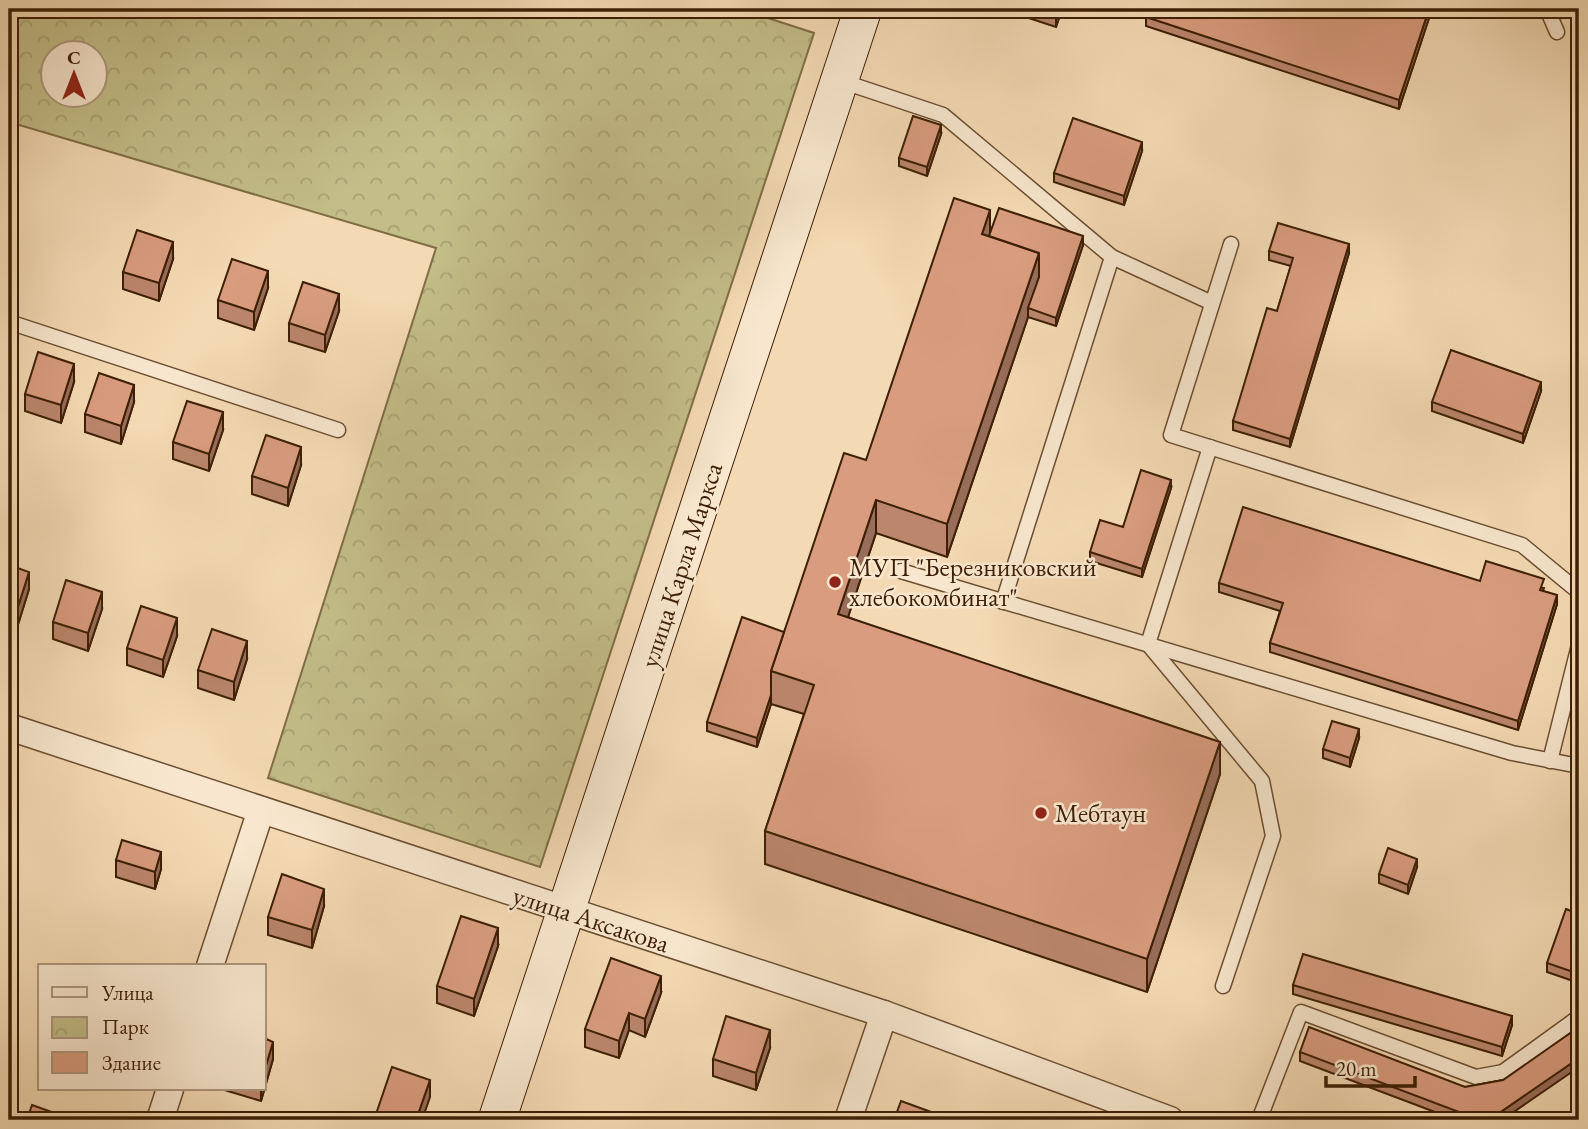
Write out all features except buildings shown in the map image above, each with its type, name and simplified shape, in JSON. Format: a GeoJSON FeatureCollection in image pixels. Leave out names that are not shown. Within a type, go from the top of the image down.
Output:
{"type":"FeatureCollection","features":[{"type":"Feature","properties":{"kind":"main road","name":"улица Карла Маркса"},"geometry":{"type":"LineString","coordinates":[[497,1120],[863,9]]}},
{"type":"Feature","properties":{"kind":"street","name":"улица Аксакова"},"geometry":{"type":"LineString","coordinates":[[9,727],[884,1014],[1170,1120]]}},
{"type":"Feature","properties":{"kind":"street"},"geometry":{"type":"LineString","coordinates":[[211,964],[261,810]]}},
{"type":"Feature","properties":{"kind":"street"},"geometry":{"type":"LineString","coordinates":[[848,1120],[884,1014]]}},
{"type":"Feature","properties":{"kind":"street"},"geometry":{"type":"LineString","coordinates":[[160,1120],[170,1090]]}},
{"type":"Feature","properties":{"kind":"lane"},"geometry":{"type":"LineString","coordinates":[[1547,9],[1558,32]]}},
{"type":"Feature","properties":{"kind":"lane"},"geometry":{"type":"LineString","coordinates":[[840,80],[943,115],[1112,257],[1212,303]]}},
{"type":"Feature","properties":{"kind":"lane"},"geometry":{"type":"LineString","coordinates":[[1231,244],[1171,435],[1522,545],[1579,592]]}},
{"type":"Feature","properties":{"kind":"lane"},"geometry":{"type":"LineString","coordinates":[[1003,602],[1112,257]]}},
{"type":"Feature","properties":{"kind":"lane"},"geometry":{"type":"LineString","coordinates":[[9,322],[338,430]]}},
{"type":"Feature","properties":{"kind":"lane"},"geometry":{"type":"LineString","coordinates":[[1148,644],[1210,447]]}},
{"type":"Feature","properties":{"kind":"lane"},"geometry":{"type":"LineString","coordinates":[[901,571],[1512,753],[1579,766]]}},
{"type":"Feature","properties":{"kind":"lane"},"geometry":{"type":"LineString","coordinates":[[1148,644],[1262,781],[1273,836],[1223,986]]}},
{"type":"Feature","properties":{"kind":"lane"},"geometry":{"type":"LineString","coordinates":[[1550,761],[1579,645]]}},
{"type":"Feature","properties":{"kind":"lane"},"geometry":{"type":"LineString","coordinates":[[1259,1120],[1301,1012],[1476,1077],[1503,1072],[1579,1017]]}},
{"type":"Feature","properties":{"kind":"green space"},"geometry":{"type":"Polygon","coordinates":[[[9,9],[740,9],[814,33],[540,867],[268,778],[436,248],[9,122],[9,9]]]}},
{"type":"Feature","properties":{"kind":"place","name":"МУП \"Березниковский хлебокомбинат\""},"geometry":{"type":"Point","coordinates":[835,582]}},
{"type":"Feature","properties":{"kind":"place","name":"Мебтаун"},"geometry":{"type":"Point","coordinates":[1041,813]}}]}
